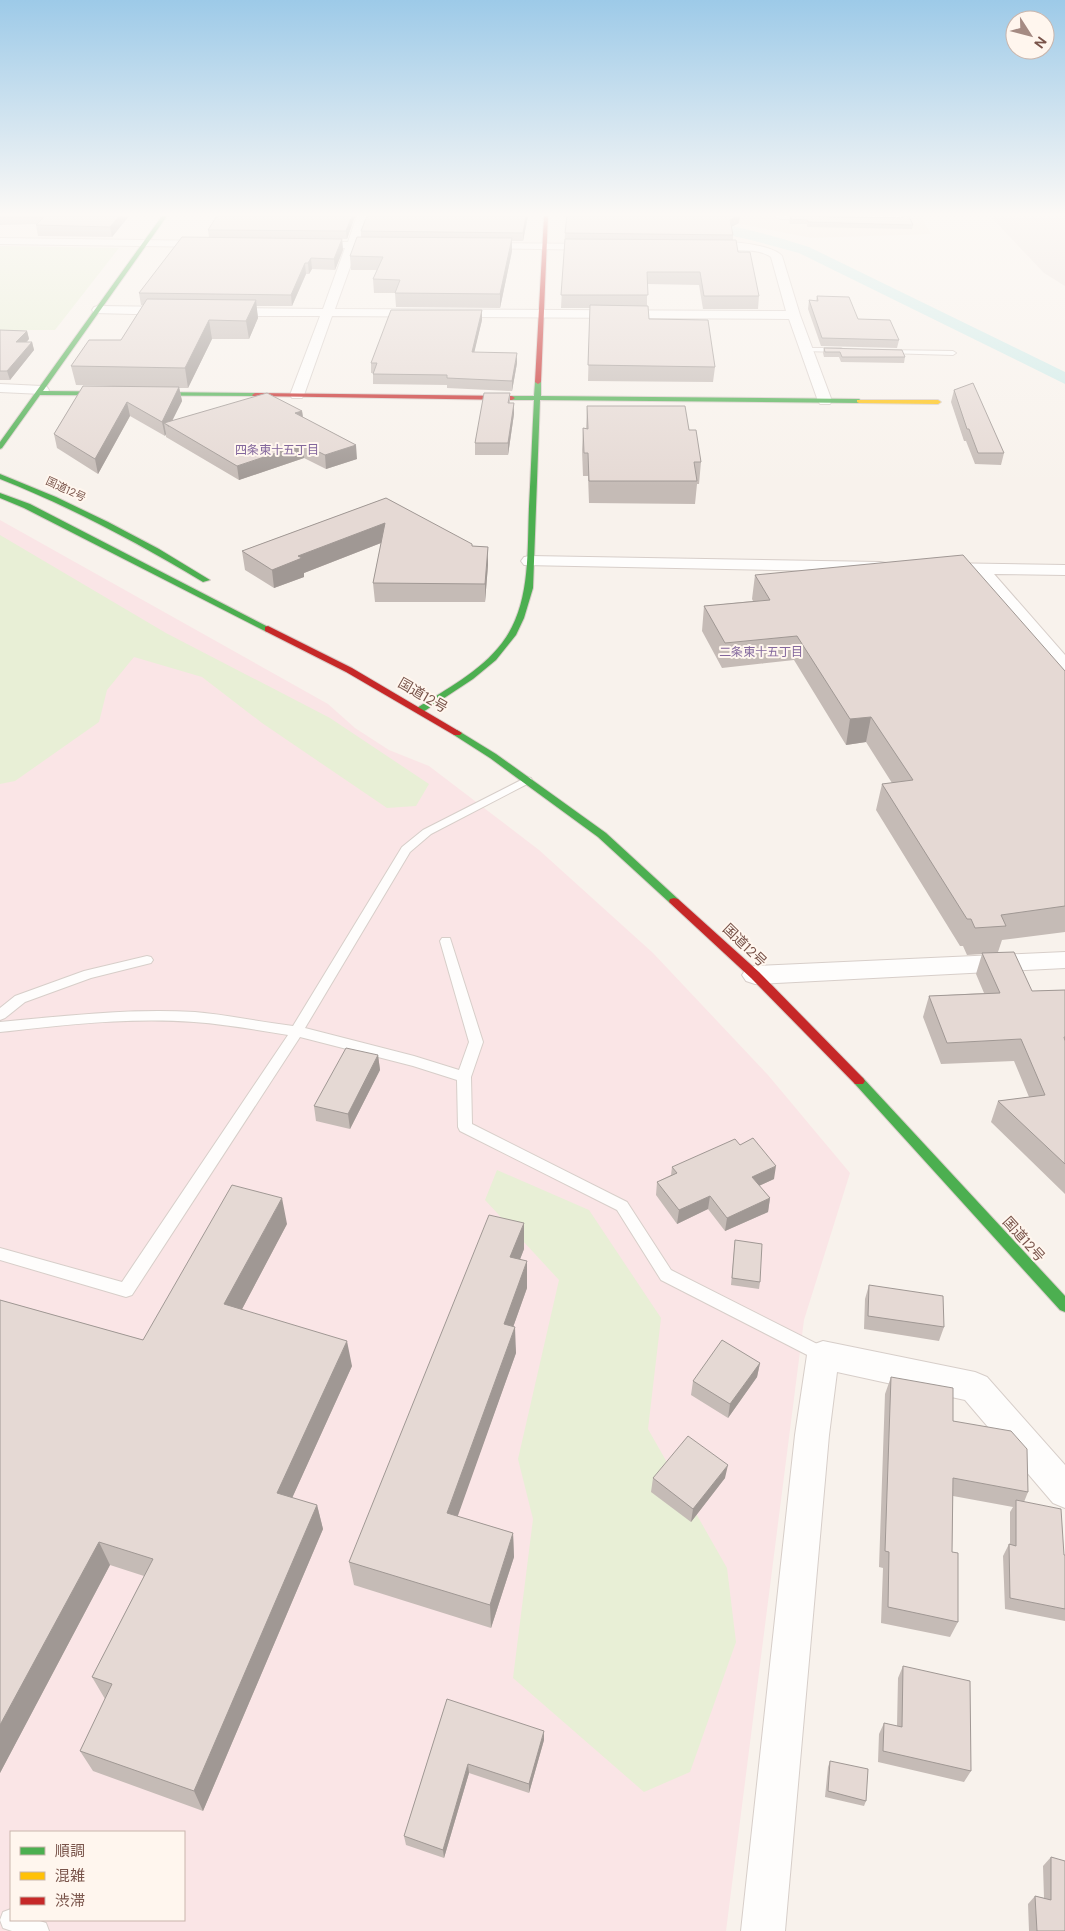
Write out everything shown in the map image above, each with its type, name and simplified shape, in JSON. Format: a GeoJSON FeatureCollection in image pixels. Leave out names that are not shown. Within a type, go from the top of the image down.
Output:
{"type":"FeatureCollection","features":[{"type":"Feature","properties":{"kind":"main road"},"geometry":{"type":"LineString","coordinates":[[0,447],[101,306]]}},
{"type":"Feature","properties":{"kind":"main road"},"geometry":{"type":"LineString","coordinates":[[420,710],[493,658],[512,636],[522,615],[529,588],[541,306]]}},
{"type":"Feature","properties":{"kind":"main road"},"geometry":{"type":"LineString","coordinates":[[41,392],[938,402]]}},
{"type":"Feature","properties":{"kind":"main road","name":"国道12号"},"geometry":{"type":"LineString","coordinates":[[0,476],[40,490],[104,521],[156,549],[215,586]]}},
{"type":"Feature","properties":{"kind":"main road","name":"国道12号"},"geometry":{"type":"LineString","coordinates":[[0,495],[27,506],[349,670],[420,710],[470,740],[602,835],[755,975],[872,1094],[1065,1306]]}},
{"type":"Feature","properties":{"kind":"main road","name":"国道12号"},"geometry":{"type":"LineString","coordinates":[[240,602],[349,670]]}},
{"type":"Feature","properties":{"kind":"street"},"geometry":{"type":"LineString","coordinates":[[297,395],[329,306]]}},
{"type":"Feature","properties":{"kind":"street"},"geometry":{"type":"LineString","coordinates":[[791,306],[825,401]]}},
{"type":"Feature","properties":{"kind":"street"},"geometry":{"type":"LineString","coordinates":[[98,310],[187,311]]}},
{"type":"Feature","properties":{"kind":"street"},"geometry":{"type":"LineString","coordinates":[[207,311],[794,315]]}},
{"type":"Feature","properties":{"kind":"street"},"geometry":{"type":"LineString","coordinates":[[0,388],[41,392]]}},
{"type":"Feature","properties":{"kind":"street"},"geometry":{"type":"LineString","coordinates":[[530,560],[899,567]]}},
{"type":"Feature","properties":{"kind":"street"},"geometry":{"type":"LineString","coordinates":[[919,567],[1065,570]]}},
{"type":"Feature","properties":{"kind":"street"},"geometry":{"type":"LineString","coordinates":[[979,568],[1065,667]]}},
{"type":"Feature","properties":{"kind":"street"},"geometry":{"type":"LineString","coordinates":[[755,975],[1065,960]]}},
{"type":"Feature","properties":{"kind":"street"},"geometry":{"type":"LineString","coordinates":[[764,1931],[812,1435],[824,1355],[975,1387],[1065,1491]]}},
{"type":"Feature","properties":{"kind":"lane"},"geometry":{"type":"LineString","coordinates":[[806,350],[846,350]]}},
{"type":"Feature","properties":{"kind":"lane"},"geometry":{"type":"LineString","coordinates":[[875,351],[953,352]]}},
{"type":"Feature","properties":{"kind":"lane"},"geometry":{"type":"LineString","coordinates":[[0,1254],[126,1290],[297,1031],[406,850],[427,832],[527,780]]}},
{"type":"Feature","properties":{"kind":"lane"},"geometry":{"type":"LineString","coordinates":[[446,941],[476,1042],[464,1077],[465,1126],[622,1206],[666,1275],[824,1355]]}},
{"type":"Feature","properties":{"kind":"lane"},"geometry":{"type":"LineString","coordinates":[[0,1015],[20,999],[88,974],[147,960]]}},
{"type":"Feature","properties":{"kind":"lane"},"geometry":{"type":"LineString","coordinates":[[0,1027],[66,1020],[146,1016],[195,1017],[297,1031],[414,1061],[464,1077]]}},
{"type":"Feature","properties":{"kind":"lane"},"geometry":{"type":"LineString","coordinates":[[13,1921],[38,1931]]}},
{"type":"Feature","properties":{"kind":"shaded area"},"geometry":{"type":"Polygon","coordinates":[[[0,520],[328,704],[355,728],[389,750],[429,766],[539,850],[653,953],[768,1075],[850,1173],[804,1320],[726,1931],[0,1931],[0,520]]]}},
{"type":"Feature","properties":{"kind":"green space"},"geometry":{"type":"Polygon","coordinates":[[[0,306],[74,306],[55,330],[0,330],[0,306]]]}},
{"type":"Feature","properties":{"kind":"green space"},"geometry":{"type":"Polygon","coordinates":[[[0,535],[166,633],[330,718],[429,784],[416,806],[387,808],[262,723],[202,677],[134,657],[107,690],[99,722],[15,781],[0,784],[0,535]]]}},
{"type":"Feature","properties":{"kind":"green space"},"geometry":{"type":"Polygon","coordinates":[[[497,1170],[589,1210],[661,1318],[648,1429],[727,1568],[736,1642],[690,1772],[644,1792],[513,1678],[533,1519],[518,1459],[559,1280],[485,1200],[497,1170]]]}},
{"type":"Feature","properties":{"kind":"building"},"geometry":{"type":"Polygon","coordinates":[[[142,306],[253,306],[246,321],[209,320],[185,368],[71,366],[89,340],[121,340],[142,306]]]}},
{"type":"Feature","properties":{"kind":"building"},"geometry":{"type":"Polygon","coordinates":[[[590,306],[648,306],[649,319],[708,320],[715,367],[588,365],[590,306]]]}},
{"type":"Feature","properties":{"kind":"building"},"geometry":{"type":"Polygon","coordinates":[[[811,306],[853,306],[858,319],[890,320],[899,340],[822,338],[811,306]]]}},
{"type":"Feature","properties":{"kind":"building"},"geometry":{"type":"Polygon","coordinates":[[[391,310],[482,310],[472,352],[517,353],[512,381],[447,378],[447,375],[373,374],[377,363],[371,363],[391,310]]]}},
{"type":"Feature","properties":{"kind":"building"},"geometry":{"type":"Polygon","coordinates":[[[0,330],[27,331],[16,342],[32,342],[7,371],[0,371],[0,330]]]}},
{"type":"Feature","properties":{"kind":"building"},"geometry":{"type":"Polygon","coordinates":[[[824,348],[902,350],[905,357],[842,357],[840,352],[825,352],[824,348]]]}},
{"type":"Feature","properties":{"kind":"building"},"geometry":{"type":"Polygon","coordinates":[[[973,383],[1004,453],[978,453],[969,429],[967,429],[954,390],[973,383]]]}},
{"type":"Feature","properties":{"kind":"building"},"geometry":{"type":"Polygon","coordinates":[[[83,386],[179,387],[162,422],[127,402],[95,459],[54,434],[83,386]]]}},
{"type":"Feature","properties":{"kind":"building"},"geometry":{"type":"Polygon","coordinates":[[[267,393],[302,411],[295,413],[356,445],[325,455],[303,444],[237,466],[164,423],[267,393]]]}},
{"type":"Feature","properties":{"kind":"building"},"geometry":{"type":"Polygon","coordinates":[[[484,393],[510,393],[508,403],[514,403],[508,443],[475,443],[484,393]]]}},
{"type":"Feature","properties":{"kind":"building"},"geometry":{"type":"Polygon","coordinates":[[[587,406],[685,406],[689,430],[696,430],[701,462],[694,462],[697,481],[589,481],[588,453],[584,453],[583,428],[588,429],[587,406]]]}},
{"type":"Feature","properties":{"kind":"building"},"geometry":{"type":"Polygon","coordinates":[[[386,498],[472,544],[472,546],[488,547],[485,584],[373,583],[385,523],[298,556],[302,558],[272,570],[242,551],[386,498]]]}},
{"type":"Feature","properties":{"kind":"building"},"geometry":{"type":"Polygon","coordinates":[[[963,555],[1065,671],[1065,906],[1001,915],[1006,926],[975,928],[971,919],[967,919],[882,784],[913,780],[871,717],[850,719],[797,636],[725,643],[704,606],[770,600],[755,575],[963,555]]]}},
{"type":"Feature","properties":{"kind":"building"},"geometry":{"type":"Polygon","coordinates":[[[1014,952],[1032,991],[1065,990],[1065,1164],[998,1101],[1045,1095],[1021,1039],[947,1043],[929,996],[1000,993],[982,953],[1014,952]]]}},
{"type":"Feature","properties":{"kind":"building"},"geometry":{"type":"Polygon","coordinates":[[[346,1048],[378,1055],[348,1114],[314,1106],[346,1048]]]}},
{"type":"Feature","properties":{"kind":"building"},"geometry":{"type":"Polygon","coordinates":[[[753,1138],[776,1166],[752,1177],[770,1198],[727,1218],[710,1196],[679,1210],[657,1182],[677,1173],[672,1167],[735,1139],[740,1145],[753,1138]]]}},
{"type":"Feature","properties":{"kind":"building"},"geometry":{"type":"Polygon","coordinates":[[[232,1185],[282,1198],[224,1304],[347,1341],[277,1493],[317,1505],[194,1791],[80,1751],[112,1684],[92,1677],[153,1559],[99,1542],[0,1725],[0,1300],[143,1340],[232,1185]]]}},
{"type":"Feature","properties":{"kind":"building"},"geometry":{"type":"Polygon","coordinates":[[[489,1215],[524,1223],[510,1257],[527,1261],[504,1324],[515,1327],[447,1513],[513,1533],[490,1605],[349,1562],[489,1215]]]}},
{"type":"Feature","properties":{"kind":"building"},"geometry":{"type":"Polygon","coordinates":[[[735,1240],[762,1244],[760,1282],[732,1278],[735,1240]]]}},
{"type":"Feature","properties":{"kind":"building"},"geometry":{"type":"Polygon","coordinates":[[[869,1285],[943,1296],[944,1327],[868,1316],[869,1285]]]}},
{"type":"Feature","properties":{"kind":"building"},"geometry":{"type":"Polygon","coordinates":[[[722,1340],[760,1363],[730,1404],[693,1381],[722,1340]]]}},
{"type":"Feature","properties":{"kind":"building"},"geometry":{"type":"Polygon","coordinates":[[[891,1377],[953,1388],[953,1421],[1011,1431],[1027,1449],[1028,1492],[953,1478],[952,1552],[958,1553],[958,1622],[888,1607],[889,1552],[885,1551],[891,1377]]]}},
{"type":"Feature","properties":{"kind":"building"},"geometry":{"type":"Polygon","coordinates":[[[688,1436],[728,1465],[693,1509],[653,1478],[688,1436]]]}},
{"type":"Feature","properties":{"kind":"building"},"geometry":{"type":"Polygon","coordinates":[[[1016,1500],[1061,1509],[1065,1555],[1065,1609],[1010,1598],[1009,1544],[1016,1546],[1016,1500]]]}},
{"type":"Feature","properties":{"kind":"building"},"geometry":{"type":"Polygon","coordinates":[[[903,1666],[970,1681],[971,1771],[883,1751],[884,1723],[902,1727],[903,1666]]]}},
{"type":"Feature","properties":{"kind":"building"},"geometry":{"type":"Polygon","coordinates":[[[447,1699],[544,1731],[529,1784],[468,1764],[443,1850],[404,1836],[447,1699]]]}},
{"type":"Feature","properties":{"kind":"building"},"geometry":{"type":"Polygon","coordinates":[[[830,1761],[868,1769],[866,1801],[828,1791],[830,1761]]]}},
{"type":"Feature","properties":{"kind":"building"},"geometry":{"type":"Polygon","coordinates":[[[1051,1857],[1065,1861],[1065,1931],[1037,1931],[1035,1896],[1051,1900],[1051,1857]]]}},
{"type":"Feature","properties":{"kind":"waterway"},"geometry":{"type":"LineString","coordinates":[[918,306],[1065,379]]}},
{"type":"Feature","properties":{"kind":"traffic: fast"},"geometry":{"type":"LineString","coordinates":[[0,447],[101,306]]}},
{"type":"Feature","properties":{"kind":"traffic: fast"},"geometry":{"type":"LineString","coordinates":[[420,710],[458,686],[493,658],[512,635],[520,618],[529,588],[538,382]]}},
{"type":"Feature","properties":{"kind":"traffic: fast"},"geometry":{"type":"LineString","coordinates":[[40,393],[255,395]]}},
{"type":"Feature","properties":{"kind":"traffic: fast"},"geometry":{"type":"LineString","coordinates":[[512,398],[859,401]]}},
{"type":"Feature","properties":{"kind":"traffic: fast"},"geometry":{"type":"LineString","coordinates":[[0,476],[53,498],[105,524],[206,580]]}},
{"type":"Feature","properties":{"kind":"traffic: fast"},"geometry":{"type":"LineString","coordinates":[[0,495],[27,506],[268,629]]}},
{"type":"Feature","properties":{"kind":"traffic: fast"},"geometry":{"type":"LineString","coordinates":[[457,733],[493,756],[602,835],[674,901]]}},
{"type":"Feature","properties":{"kind":"traffic: fast"},"geometry":{"type":"LineString","coordinates":[[859,1081],[1065,1306]]}},
{"type":"Feature","properties":{"kind":"traffic: slow"},"geometry":{"type":"LineString","coordinates":[[859,401],[938,402]]}},
{"type":"Feature","properties":{"kind":"traffic: jam"},"geometry":{"type":"LineString","coordinates":[[538,382],[542,306]]}},
{"type":"Feature","properties":{"kind":"traffic: jam"},"geometry":{"type":"LineString","coordinates":[[255,395],[512,398]]}},
{"type":"Feature","properties":{"kind":"traffic: jam"},"geometry":{"type":"LineString","coordinates":[[268,629],[349,670],[457,733]]}},
{"type":"Feature","properties":{"kind":"traffic: jam"},"geometry":{"type":"LineString","coordinates":[[674,901],[755,975],[859,1081]]}},
{"type":"Feature","properties":{"kind":"district","name":"四条東十五丁目"},"geometry":{"type":"Point","coordinates":[277,450]}},
{"type":"Feature","properties":{"kind":"district","name":"二条東十五丁目"},"geometry":{"type":"Point","coordinates":[761,652]}}]}
